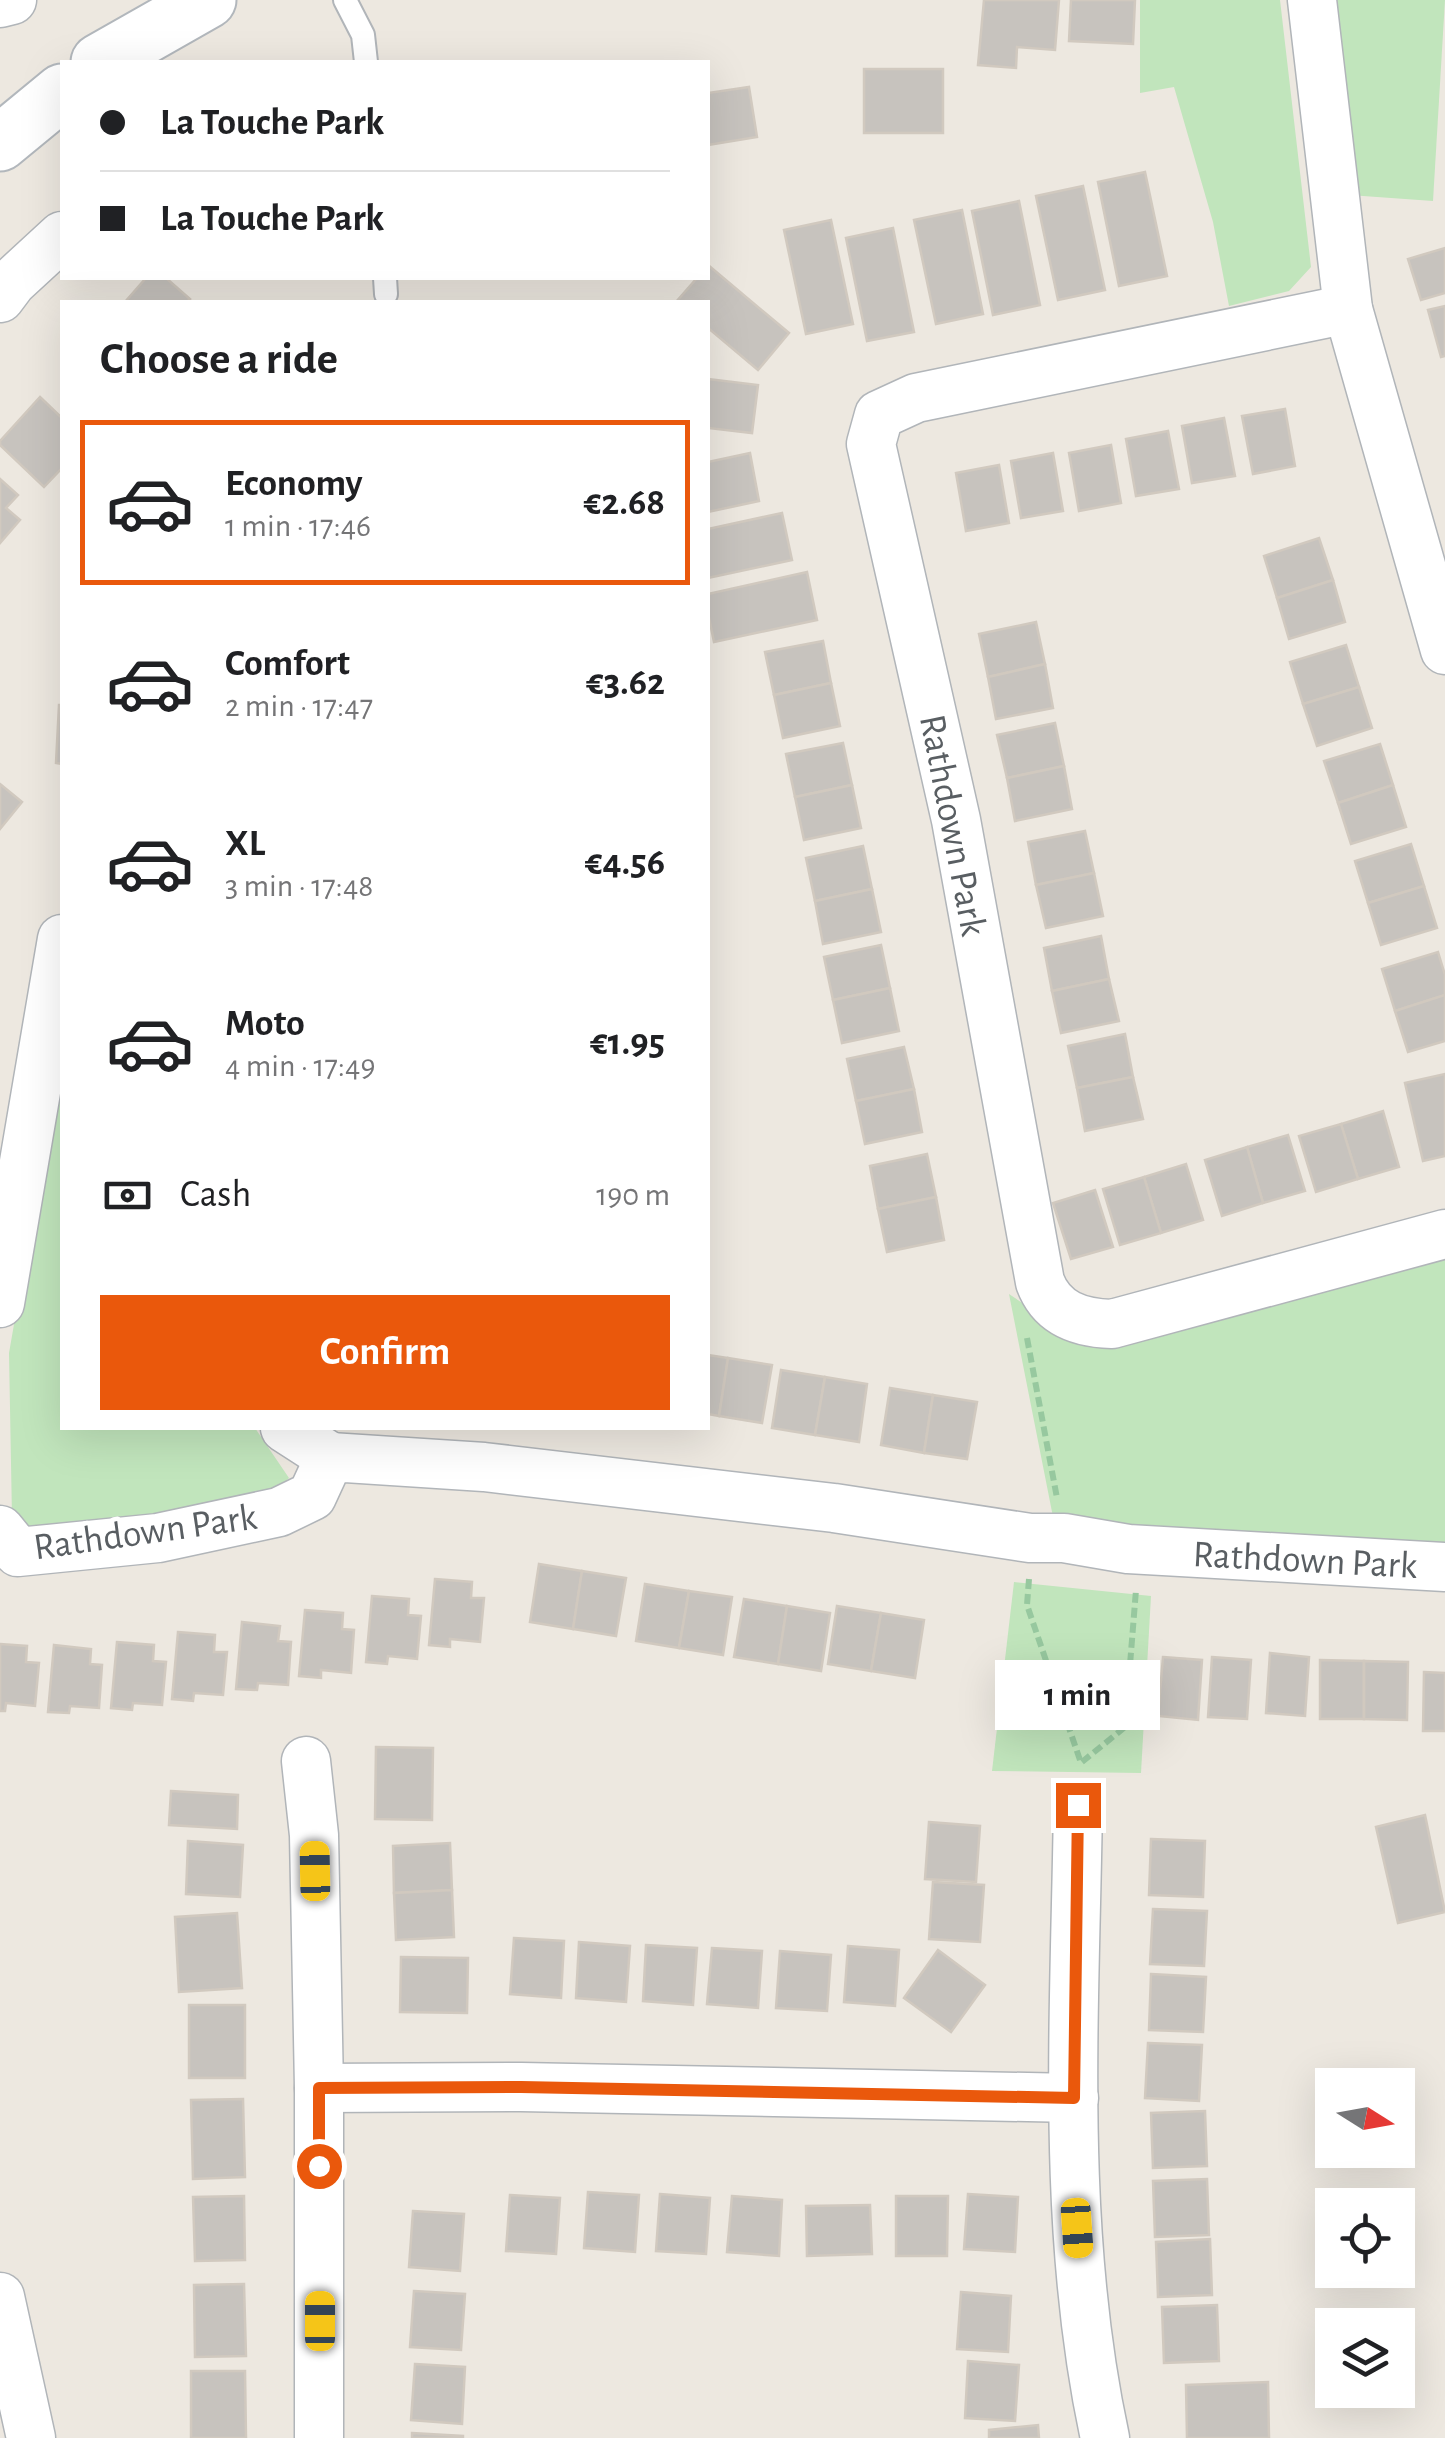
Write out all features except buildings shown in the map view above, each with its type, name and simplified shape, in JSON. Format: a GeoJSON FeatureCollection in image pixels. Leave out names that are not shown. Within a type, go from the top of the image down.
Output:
{"type":"FeatureCollection","features":[{"type":"Feature","properties":{"kind":"main road"},"geometry":{"type":"LineString","coordinates":[[103,60],[208,0]]}},
{"type":"Feature","properties":{"kind":"main road"},"geometry":{"type":"LineString","coordinates":[[3,136],[60,93]]}},
{"type":"Feature","properties":{"kind":"street"},"geometry":{"type":"LineString","coordinates":[[0,2],[12,0]]}},
{"type":"Feature","properties":{"kind":"street"},"geometry":{"type":"LineString","coordinates":[[1312,0],[1348,309],[1445,650]]}},
{"type":"Feature","properties":{"kind":"street"},"geometry":{"type":"LineString","coordinates":[[0,298],[60,238]]}},
{"type":"Feature","properties":{"kind":"street","name":"Rathdown Park"},"geometry":{"type":"LineString","coordinates":[[1046,1298],[956,820],[871,444],[880,415],[916,398],[1348,309]]}},
{"type":"Feature","properties":{"kind":"street"},"geometry":{"type":"LineString","coordinates":[[0,1303],[60,951]]}},
{"type":"Feature","properties":{"kind":"street"},"geometry":{"type":"LineString","coordinates":[[1046,1298],[1076,1319],[1112,1324],[1445,1234]]}},
{"type":"Feature","properties":{"kind":"street","name":"Rathdown Park"},"geometry":{"type":"LineString","coordinates":[[288,1430],[330,1457],[484,1467],[1140,1549],[1445,1566]]}},
{"type":"Feature","properties":{"kind":"street","name":"Rathdown Park"},"geometry":{"type":"LineString","coordinates":[[0,1530],[18,1552],[158,1538],[278,1512],[312,1496],[330,1457]]}},
{"type":"Feature","properties":{"kind":"street"},"geometry":{"type":"LineString","coordinates":[[306,1761],[314,1835],[320,2438]]}},
{"type":"Feature","properties":{"kind":"street"},"geometry":{"type":"LineString","coordinates":[[1080,1784],[1074,2098],[1083,2309],[1105,2438]]}},
{"type":"Feature","properties":{"kind":"street"},"geometry":{"type":"LineString","coordinates":[[319,2088],[521,2087],[1074,2098]]}},
{"type":"Feature","properties":{"kind":"street"},"geometry":{"type":"LineString","coordinates":[[0,2297],[31,2438]]}},
{"type":"Feature","properties":{"kind":"lane"},"geometry":{"type":"LineString","coordinates":[[345,0],[362,35],[366,60]]}},
{"type":"Feature","properties":{"kind":"path"},"geometry":{"type":"LineString","coordinates":[[1046,1298],[1021,1303],[1047,1538],[1028,1605],[1080,1784]]}},
{"type":"Feature","properties":{"kind":"path"},"geometry":{"type":"LineString","coordinates":[[1080,1784],[1125,1727],[1140,1549]]}},
{"type":"Feature","properties":{"kind":"green space"},"geometry":{"type":"Polygon","coordinates":[[[1140,0],[1280,0],[1311,267],[1289,291],[1229,306],[1213,222],[1174,87],[1140,93],[1140,0]]]}},
{"type":"Feature","properties":{"kind":"green space"},"geometry":{"type":"Polygon","coordinates":[[[1332,0],[1445,0],[1433,201],[1349,195],[1332,0]]]}},
{"type":"Feature","properties":{"kind":"green space"},"geometry":{"type":"Polygon","coordinates":[[[60,1060],[60,1430],[256,1430],[289,1478],[273,1494],[39,1537],[12,1518],[9,1353],[60,1060]]]}},
{"type":"Feature","properties":{"kind":"green space"},"geometry":{"type":"Polygon","coordinates":[[[1445,1247],[1445,1546],[1054,1522],[1009,1294],[1043,1317],[1445,1247]]]}},
{"type":"Feature","properties":{"kind":"green space"},"geometry":{"type":"Polygon","coordinates":[[[1014,1582],[1151,1596],[1141,1773],[992,1771],[1014,1582]]]}},
{"type":"Feature","properties":{"kind":"route"},"geometry":{"type":"LineString","coordinates":[[319,2166],[319,2088],[521,2087],[1074,2098],[1078,1805]]}}]}
